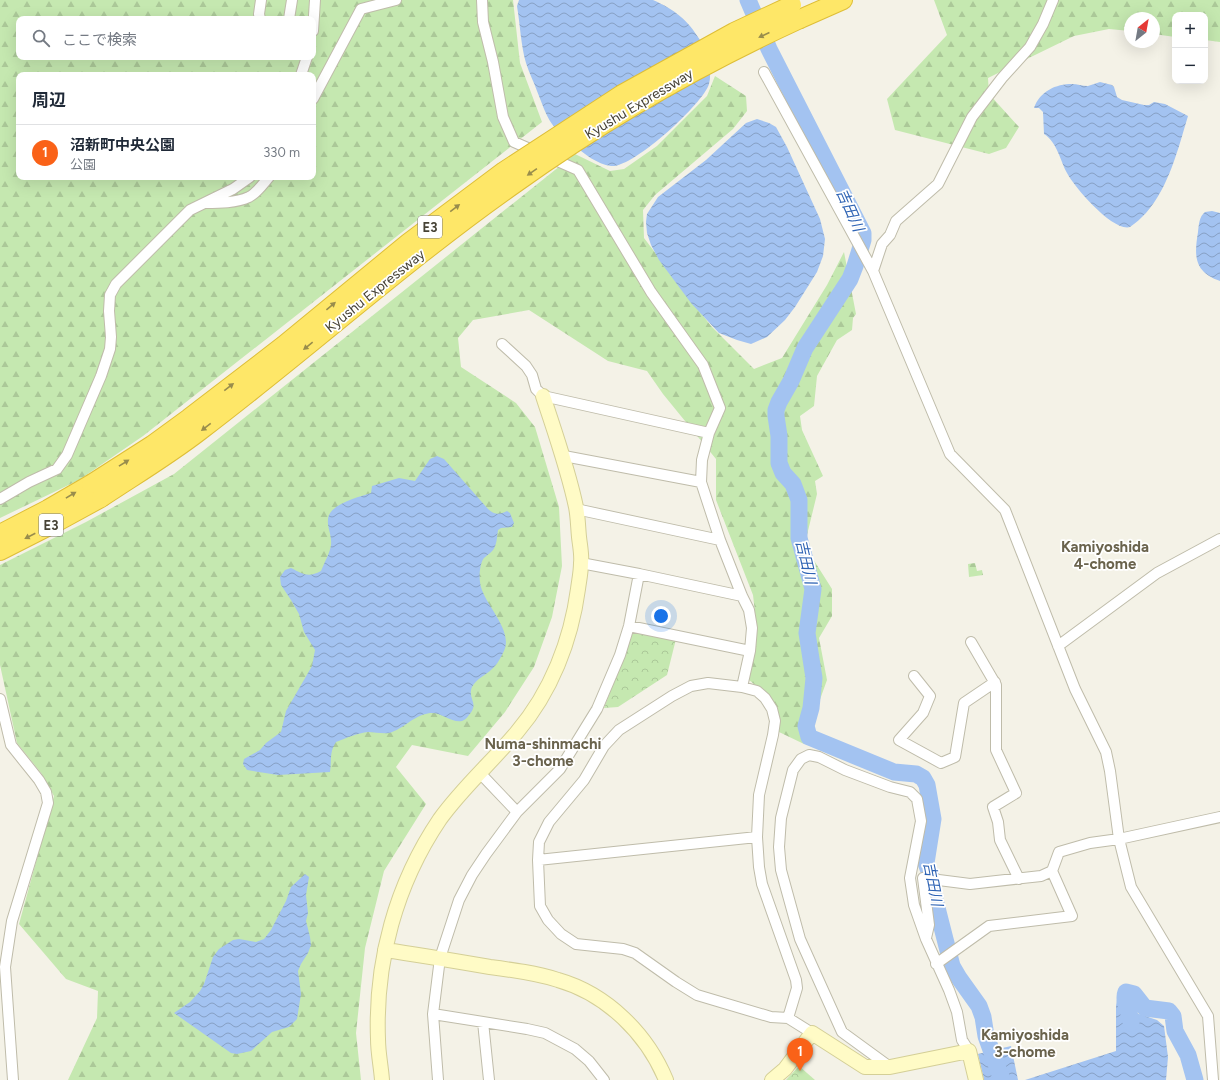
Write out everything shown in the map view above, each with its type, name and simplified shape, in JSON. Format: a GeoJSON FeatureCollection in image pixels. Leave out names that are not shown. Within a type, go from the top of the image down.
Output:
{"type":"FeatureCollection","features":[{"type":"Feature","properties":{"kind":"highway","name":"Kyushu Expressway"},"geometry":{"type":"LineString","coordinates":[[0,551],[57,522],[96,491],[199,432],[420,255],[514,184],[564,150],[630,108],[742,46],[798,8],[843,0]]}},
{"type":"Feature","properties":{"kind":"highway","name":"Kyushu Expressway"},"geometry":{"type":"LineString","coordinates":[[0,534],[48,509],[96,491]]}},
{"type":"Feature","properties":{"kind":"street"},"geometry":{"type":"LineString","coordinates":[[259,16],[262,0]]}},
{"type":"Feature","properties":{"kind":"street"},"geometry":{"type":"LineString","coordinates":[[289,16],[292,0]]}},
{"type":"Feature","properties":{"kind":"street"},"geometry":{"type":"LineString","coordinates":[[314,16],[315,0]]}},
{"type":"Feature","properties":{"kind":"street"},"geometry":{"type":"LineString","coordinates":[[316,93],[361,9],[396,0]]}},
{"type":"Feature","properties":{"kind":"street"},"geometry":{"type":"LineString","coordinates":[[482,0],[483,22],[494,62],[504,117],[514,142],[578,170],[651,292],[703,365],[720,408],[709,433],[702,460],[701,482],[720,540],[749,610],[752,628],[750,651],[742,687]]}},
{"type":"Feature","properties":{"kind":"street"},"geometry":{"type":"LineString","coordinates":[[873,271],[882,244],[890,235],[896,221],[938,184],[972,117],[1002,78],[1030,47],[1043,24],[1053,0]]}},
{"type":"Feature","properties":{"kind":"street"},"geometry":{"type":"LineString","coordinates":[[302,72],[305,60]]}},
{"type":"Feature","properties":{"kind":"street"},"geometry":{"type":"LineString","coordinates":[[764,72],[873,271],[950,454],[1005,510],[1075,690],[1106,752],[1119,840],[1131,887],[1208,1016],[1213,1080]]}},
{"type":"Feature","properties":{"kind":"street"},"geometry":{"type":"LineString","coordinates":[[0,499],[29,482],[57,469],[67,455],[101,376],[110,349],[110,296],[116,284],[190,210],[203,202],[233,189],[246,180]]}},
{"type":"Feature","properties":{"kind":"street"},"geometry":{"type":"LineString","coordinates":[[203,202],[218,203],[249,196],[266,180]]}},
{"type":"Feature","properties":{"kind":"street"},"geometry":{"type":"LineString","coordinates":[[382,1080],[378,1041],[380,977],[393,916],[404,886],[417,858],[440,819],[479,772],[518,731],[532,713],[553,676],[563,654],[576,602],[581,563],[576,509],[564,456],[543,396],[536,389],[532,375],[526,366],[502,344]]}},
{"type":"Feature","properties":{"kind":"street"},"geometry":{"type":"LineString","coordinates":[[543,396],[709,433]]}},
{"type":"Feature","properties":{"kind":"street"},"geometry":{"type":"LineString","coordinates":[[564,456],[701,482]]}},
{"type":"Feature","properties":{"kind":"street"},"geometry":{"type":"LineString","coordinates":[[576,509],[720,540]]}},
{"type":"Feature","properties":{"kind":"street"},"geometry":{"type":"LineString","coordinates":[[1058,646],[1157,573],[1220,539]]}},
{"type":"Feature","properties":{"kind":"street"},"geometry":{"type":"LineString","coordinates":[[581,563],[742,596]]}},
{"type":"Feature","properties":{"kind":"street"},"geometry":{"type":"LineString","coordinates":[[438,1080],[433,1014],[440,958],[459,900],[472,875],[486,854],[518,812],[560,769],[597,709],[620,655],[639,574]]}},
{"type":"Feature","properties":{"kind":"street"},"geometry":{"type":"LineString","coordinates":[[628,626],[750,651]]}},
{"type":"Feature","properties":{"kind":"street"},"geometry":{"type":"LineString","coordinates":[[971,642],[996,685],[996,750],[1016,793],[993,807],[998,822],[1000,840],[1019,879]]}},
{"type":"Feature","properties":{"kind":"street"},"geometry":{"type":"LineString","coordinates":[[914,676],[930,696],[923,713],[899,740],[942,763],[956,757],[964,703],[995,682]]}},
{"type":"Feature","properties":{"kind":"street"},"geometry":{"type":"LineString","coordinates":[[788,1018],[797,988],[796,980],[762,884],[759,867],[759,795],[773,735],[774,721],[772,709],[765,698],[757,691],[742,687],[708,683],[691,686],[672,696],[619,730],[604,746],[584,780],[549,822],[539,842],[538,860],[540,906],[548,920],[561,934],[576,944],[623,949],[635,953],[676,982],[697,994],[772,1016],[788,1018],[864,1067],[890,1067],[969,1051]]}},
{"type":"Feature","properties":{"kind":"street"},"geometry":{"type":"LineString","coordinates":[[0,699],[11,745],[39,780],[46,792],[48,803],[12,921],[5,967],[13,1080]]}},
{"type":"Feature","properties":{"kind":"street"},"geometry":{"type":"LineString","coordinates":[[890,1067],[842,1032],[800,939],[781,870],[779,847],[781,818],[793,770],[801,758],[809,755],[819,757],[845,770],[890,787],[910,792],[917,799],[921,820],[910,878],[914,905],[936,964],[949,990],[957,1012],[962,1040],[969,1051],[976,1080]]}},
{"type":"Feature","properties":{"kind":"street"},"geometry":{"type":"LineString","coordinates":[[479,772],[518,812]]}},
{"type":"Feature","properties":{"kind":"street"},"geometry":{"type":"LineString","coordinates":[[936,964],[989,926],[1072,916],[1052,871],[1059,852],[1090,844],[1119,840],[1220,817]]}},
{"type":"Feature","properties":{"kind":"street"},"geometry":{"type":"LineString","coordinates":[[538,860],[758,837]]}},
{"type":"Feature","properties":{"kind":"street"},"geometry":{"type":"LineString","coordinates":[[926,939],[929,926],[923,878],[970,884],[1041,876],[1052,871]]}},
{"type":"Feature","properties":{"kind":"street"},"geometry":{"type":"LineString","coordinates":[[385,950],[534,974],[560,980],[582,989],[604,1002],[633,1028],[647,1045],[666,1080]]}},
{"type":"Feature","properties":{"kind":"street"},"geometry":{"type":"LineString","coordinates":[[433,1014],[545,1033],[561,1040],[575,1049],[589,1061],[604,1080]]}},
{"type":"Feature","properties":{"kind":"street"},"geometry":{"type":"LineString","coordinates":[[483,1022],[489,1080]]}},
{"type":"Feature","properties":{"kind":"street"},"geometry":{"type":"LineString","coordinates":[[772,1080],[785,1069],[812,1033]]}},
{"type":"Feature","properties":{"kind":"green space"},"geometry":{"type":"Polygon","coordinates":[[[0,0],[513,0],[520,63],[542,122],[143,436],[79,480],[0,518],[0,0]]]}},
{"type":"Feature","properties":{"kind":"green space"},"geometry":{"type":"Polygon","coordinates":[[[934,0],[1220,0],[1220,42],[1208,40],[1208,12],[1172,12],[1172,37],[1160,35],[1160,12],[1124,12],[1124,30],[1109,29],[1074,36],[988,78],[989,94],[1019,127],[1006,148],[989,154],[895,130],[887,99],[947,35],[934,0]]]}},
{"type":"Feature","properties":{"kind":"green space"},"geometry":{"type":"Polygon","coordinates":[[[715,76],[746,96],[747,111],[733,129],[655,195],[643,210],[644,238],[711,326],[754,369],[782,358],[827,285],[844,252],[856,314],[853,318],[852,330],[837,340],[817,376],[814,406],[800,416],[802,430],[823,476],[815,481],[817,494],[807,535],[808,551],[832,589],[832,616],[819,638],[827,680],[804,744],[779,732],[777,718],[765,693],[749,680],[757,629],[753,595],[716,500],[716,459],[663,394],[647,371],[608,361],[529,310],[473,320],[458,338],[461,367],[516,403],[535,427],[559,507],[562,566],[552,617],[534,667],[505,712],[468,756],[412,745],[396,767],[426,804],[384,871],[365,948],[356,1033],[361,1080],[68,1080],[97,1018],[98,991],[66,979],[19,924],[54,796],[41,773],[17,743],[0,665],[0,565],[86,522],[174,474],[575,154],[610,171],[624,169],[657,146],[707,96],[715,76]]]}},
{"type":"Feature","properties":{"kind":"green space"},"geometry":{"type":"Polygon","coordinates":[[[975,563],[977,571],[982,570],[983,575],[969,577],[968,564],[975,563]]]}},
{"type":"Feature","properties":{"kind":"green space"},"geometry":{"type":"Polygon","coordinates":[[[630,629],[676,639],[667,675],[618,707],[604,708],[621,664],[630,629]]]}},
{"type":"Feature","properties":{"kind":"green space"},"geometry":{"type":"Polygon","coordinates":[[[799,1066],[815,1080],[786,1080],[799,1066]]]}},
{"type":"Feature","properties":{"kind":"water"},"geometry":{"type":"Polygon","coordinates":[[[519,0],[653,0],[680,16],[690,26],[700,40],[708,62],[710,73],[709,84],[694,106],[681,120],[650,147],[621,164],[611,166],[596,161],[586,155],[554,127],[547,116],[524,56],[517,6],[519,0]]]}},
{"type":"Feature","properties":{"kind":"water"},"geometry":{"type":"Polygon","coordinates":[[[1100,82],[1112,85],[1117,97],[1122,100],[1144,105],[1149,105],[1154,102],[1165,104],[1188,116],[1172,167],[1161,192],[1146,213],[1130,227],[1123,227],[1114,223],[1105,216],[1095,208],[1071,180],[1055,146],[1044,134],[1043,112],[1039,108],[1034,108],[1044,93],[1060,85],[1072,84],[1088,86],[1100,82]]]}},
{"type":"Feature","properties":{"kind":"water"},"geometry":{"type":"Polygon","coordinates":[[[757,119],[776,127],[787,147],[820,219],[825,239],[823,256],[817,272],[795,307],[785,320],[767,337],[751,344],[719,333],[691,303],[659,260],[651,245],[647,233],[646,222],[647,214],[658,197],[706,160],[746,123],[757,119]]]}},
{"type":"Feature","properties":{"kind":"water"},"geometry":{"type":"Polygon","coordinates":[[[1212,211],[1220,213],[1220,281],[1205,273],[1196,256],[1200,218],[1205,212],[1212,211]]]}},
{"type":"Feature","properties":{"kind":"water"},"geometry":{"type":"Polygon","coordinates":[[[437,456],[444,459],[488,509],[497,514],[507,511],[510,513],[514,523],[512,527],[501,528],[498,530],[494,548],[484,558],[481,566],[480,582],[482,590],[501,625],[505,634],[506,643],[504,651],[496,665],[472,687],[472,711],[467,718],[462,721],[454,720],[439,714],[430,713],[418,717],[399,729],[389,733],[368,732],[336,742],[332,753],[330,772],[278,775],[247,770],[243,764],[244,759],[260,750],[266,743],[281,732],[286,711],[312,666],[315,650],[304,632],[299,614],[281,585],[280,577],[285,570],[291,568],[309,575],[321,571],[328,555],[331,541],[328,525],[329,514],[338,505],[371,493],[372,486],[399,478],[415,481],[430,459],[437,456]]]}},
{"type":"Feature","properties":{"kind":"water"},"geometry":{"type":"Polygon","coordinates":[[[305,874],[309,877],[306,895],[308,913],[306,921],[311,945],[298,971],[301,994],[297,1019],[289,1027],[272,1032],[251,1051],[237,1054],[231,1053],[174,1013],[190,1002],[200,991],[204,984],[213,957],[219,949],[233,940],[239,939],[256,942],[264,939],[271,930],[286,901],[291,887],[305,874]]]}},
{"type":"Feature","properties":{"kind":"water"},"geometry":{"type":"Polygon","coordinates":[[[1117,999],[1137,1004],[1136,1013],[1157,1020],[1164,1026],[1168,1057],[1166,1080],[1025,1080],[1116,1051],[1117,999]]]}},
{"type":"Feature","properties":{"kind":"water"},"geometry":{"type":"Polygon","coordinates":[[[1011,1046],[1018,1080],[984,1080],[978,1054],[1011,1046]]]}},
{"type":"Feature","properties":{"kind":"waterway","name":"吉田川"},"geometry":{"type":"LineString","coordinates":[[748,0],[769,49],[863,233],[863,240],[850,279],[805,348],[791,381],[776,410],[779,436],[779,463],[783,473],[793,484],[799,500],[799,538],[813,589],[807,633],[814,678],[811,708],[806,726],[809,737],[894,772],[916,774],[923,778],[927,785],[933,819],[926,863],[932,879],[933,892],[952,966],[979,1006],[983,1017],[986,1036],[1002,1080]]}},
{"type":"Feature","properties":{"kind":"waterway","name":"吉田川"},"geometry":{"type":"LineString","coordinates":[[1131,1023],[1125,1000],[1126,992],[1134,994],[1145,1008],[1169,1011],[1173,1016],[1175,1031],[1188,1055],[1195,1080]]}},
{"type":"Feature","properties":{"kind":"place","name":"沼新町中央公園"},"geometry":{"type":"Point","coordinates":[800,1071]}},
{"type":"Feature","properties":{"kind":"district","name":"Kamiyoshida 4-chome"},"geometry":{"type":"Point","coordinates":[1105,556]}},
{"type":"Feature","properties":{"kind":"district","name":"Numa-shinmachi 3-chome"},"geometry":{"type":"Point","coordinates":[543,752]}},
{"type":"Feature","properties":{"kind":"district","name":"Kamiyoshida 3-chome"},"geometry":{"type":"Point","coordinates":[1025,1044]}}]}
